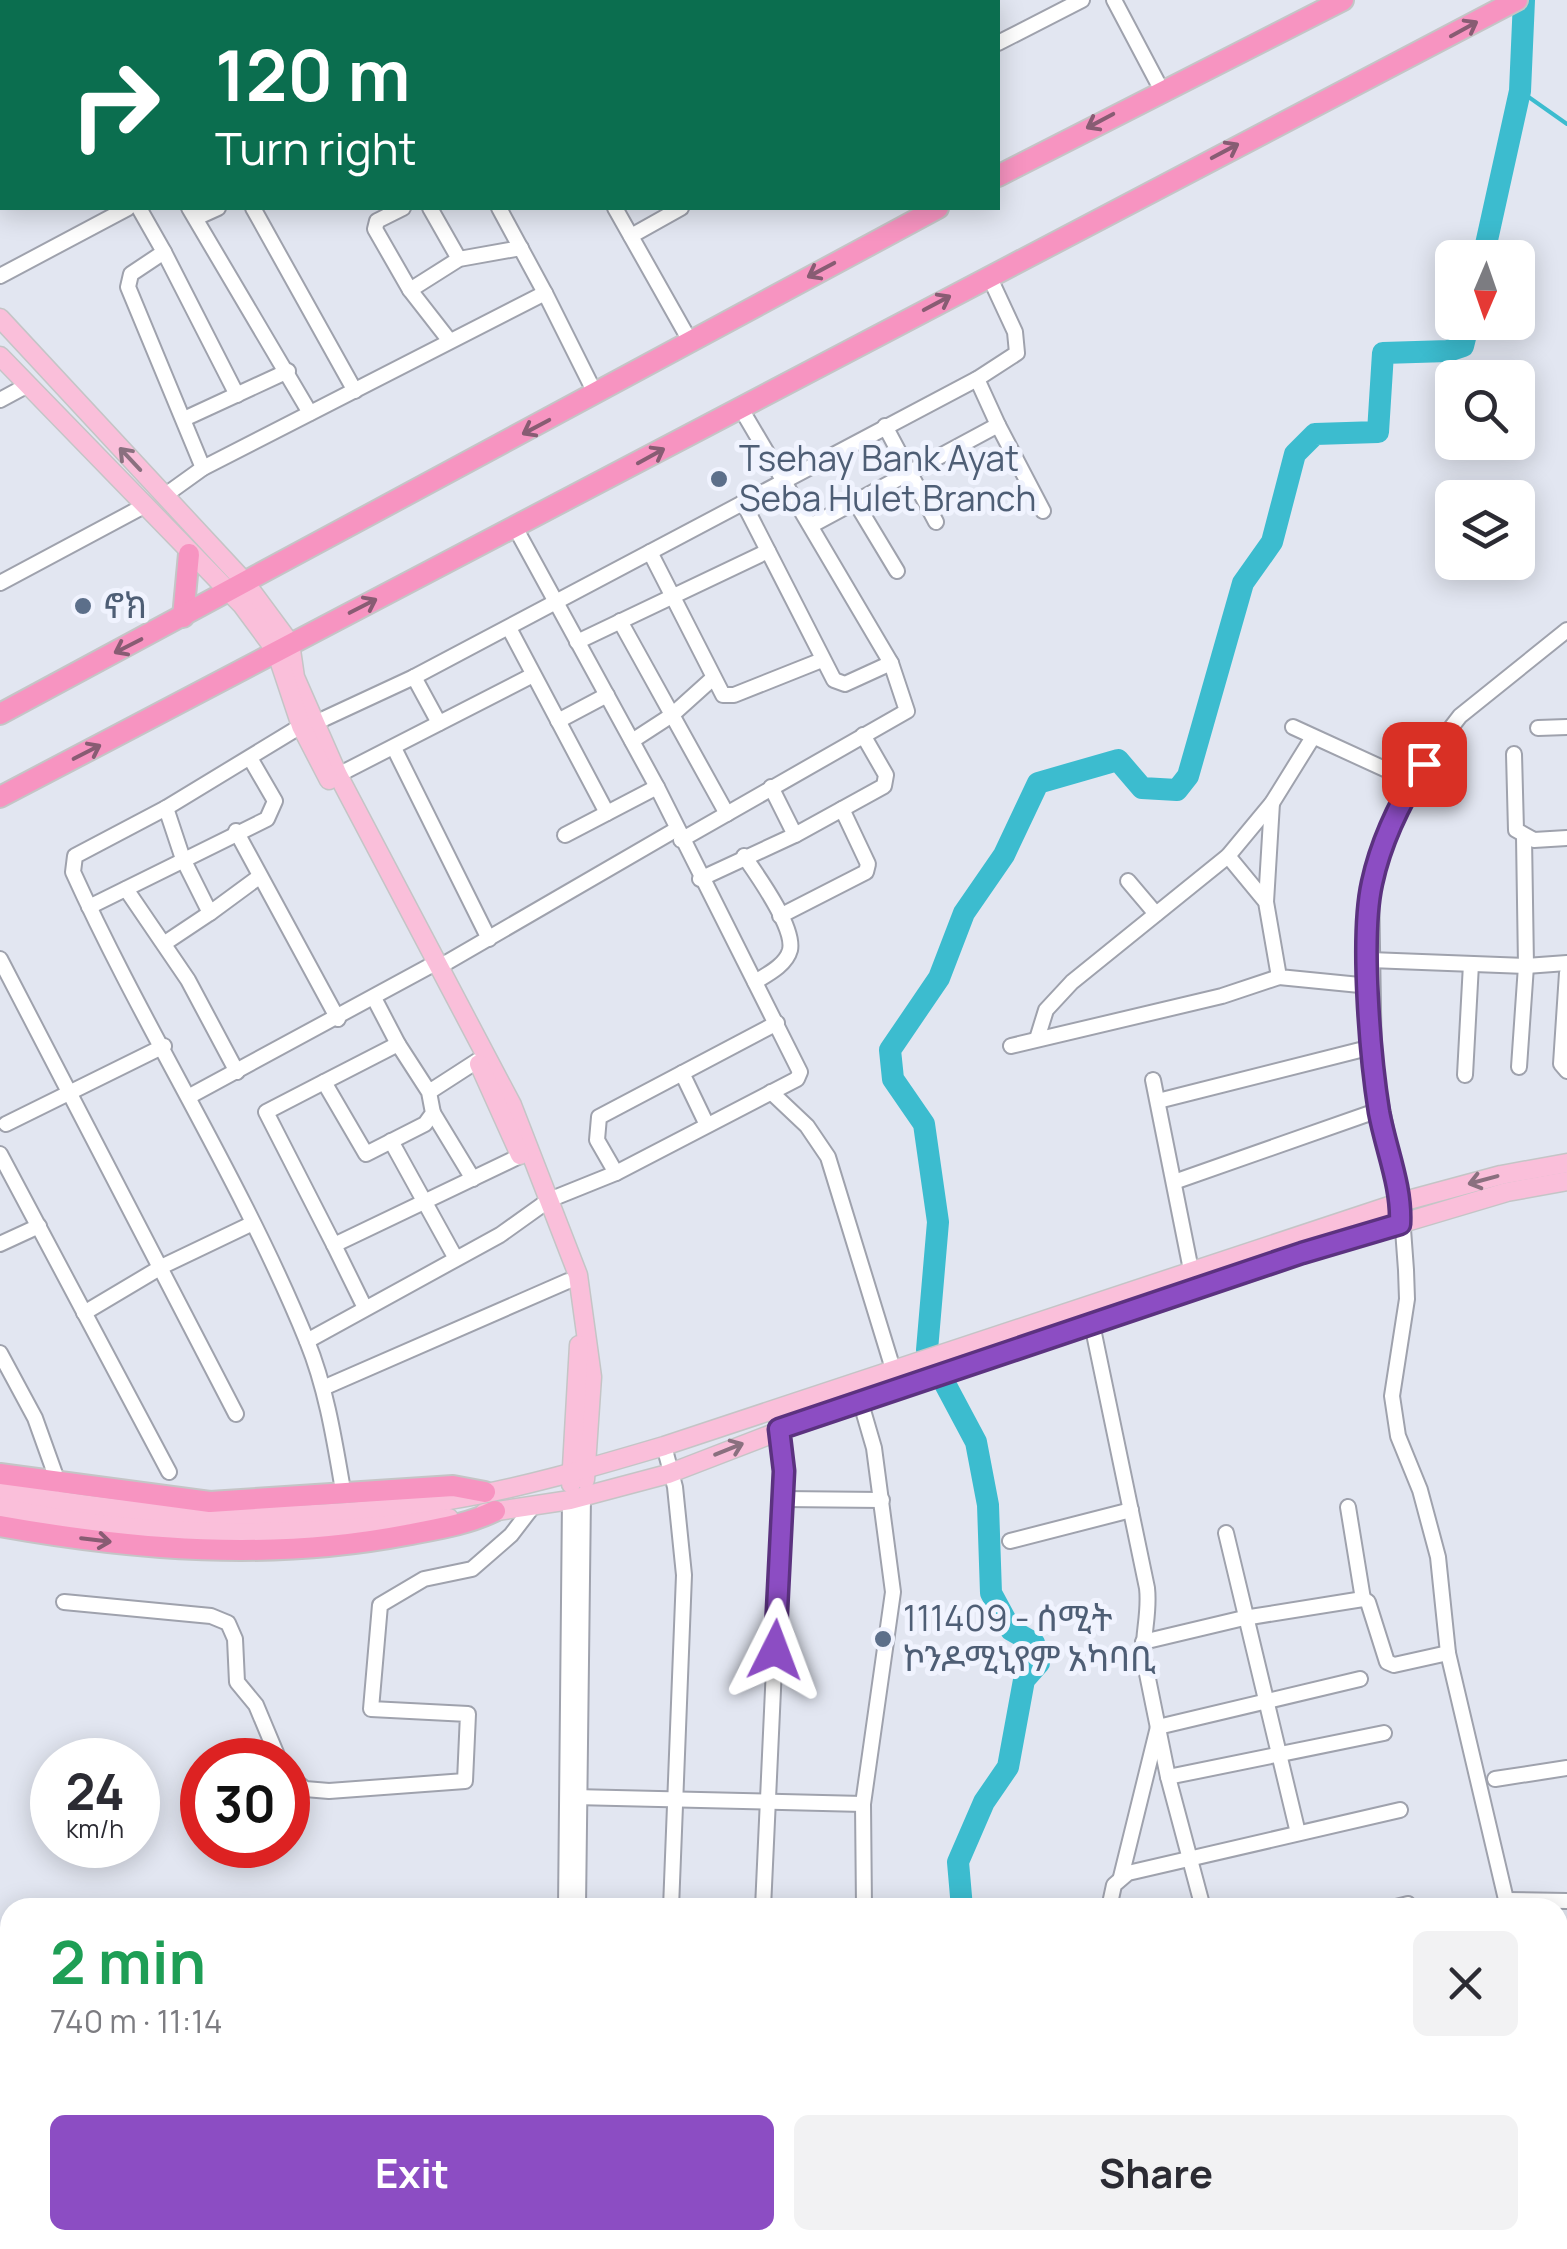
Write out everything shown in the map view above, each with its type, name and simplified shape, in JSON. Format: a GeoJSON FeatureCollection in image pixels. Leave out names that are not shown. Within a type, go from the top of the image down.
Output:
{"type":"FeatureCollection","features":[{"type":"Feature","properties":{"kind":"highway"},"geometry":{"type":"LineString","coordinates":[[1000,175],[1162,89],[1275,38],[1344,0]]}},
{"type":"Feature","properties":{"kind":"highway"},"geometry":{"type":"LineString","coordinates":[[0,797],[1517,0]]}},
{"type":"Feature","properties":{"kind":"highway"},"geometry":{"type":"LineString","coordinates":[[0,714],[596,396],[929,210]]}},
{"type":"Feature","properties":{"kind":"highway"},"geometry":{"type":"LineString","coordinates":[[183,618],[189,554]]}},
{"type":"Feature","properties":{"kind":"highway"},"geometry":{"type":"LineString","coordinates":[[0,1474],[60,1486],[210,1502],[453,1486],[490,1502]]}},
{"type":"Feature","properties":{"kind":"highway"},"geometry":{"type":"LineString","coordinates":[[0,1526],[166,1549],[262,1551],[376,1541],[458,1525],[490,1502]]}},
{"type":"Feature","properties":{"kind":"main road"},"geometry":{"type":"LineString","coordinates":[[0,318],[164,496],[283,647],[308,724],[433,967],[512,1106],[568,1281],[580,1354],[577,1498]]}},
{"type":"Feature","properties":{"kind":"main road"},"geometry":{"type":"LineString","coordinates":[[0,356],[189,554],[236,586]]}},
{"type":"Feature","properties":{"kind":"main road"},"geometry":{"type":"LineString","coordinates":[[308,724],[338,775],[433,967],[578,1275],[588,1327],[590,1427],[579,1471]]}},
{"type":"Feature","properties":{"kind":"main road"},"geometry":{"type":"LineString","coordinates":[[490,1502],[534,1505],[668,1474],[860,1400],[918,1370],[1191,1270],[1401,1202],[1502,1174],[1567,1164]]}},
{"type":"Feature","properties":{"kind":"main road"},"geometry":{"type":"LineString","coordinates":[[946,1361],[1092,1324],[1506,1192],[1567,1181]]}},
{"type":"Feature","properties":{"kind":"main road"},"geometry":{"type":"LineString","coordinates":[[0,1507],[149,1528],[350,1528],[490,1502],[893,1368],[918,1370]]}},
{"type":"Feature","properties":{"kind":"main road"},"geometry":{"type":"LineString","coordinates":[[590,1427],[602,1447],[624,1458]]}},
{"type":"Feature","properties":{"kind":"main road"},"geometry":{"type":"LineString","coordinates":[[0,1490],[222,1515],[451,1509]]}},
{"type":"Feature","properties":{"kind":"street"},"geometry":{"type":"LineString","coordinates":[[1000,43],[1082,0]]}},
{"type":"Feature","properties":{"kind":"street"},"geometry":{"type":"LineString","coordinates":[[1114,0],[1162,89]]}},
{"type":"Feature","properties":{"kind":"street"},"geometry":{"type":"LineString","coordinates":[[0,276],[124,210]]}},
{"type":"Feature","properties":{"kind":"street"},"geometry":{"type":"LineString","coordinates":[[140,210],[237,395]]}},
{"type":"Feature","properties":{"kind":"street"},"geometry":{"type":"LineString","coordinates":[[254,210],[355,391]]}},
{"type":"Feature","properties":{"kind":"street"},"geometry":{"type":"LineString","coordinates":[[399,210],[378,221],[374,229],[410,290],[449,340]]}},
{"type":"Feature","properties":{"kind":"street"},"geometry":{"type":"LineString","coordinates":[[431,210],[459,259]]}},
{"type":"Feature","properties":{"kind":"street"},"geometry":{"type":"LineString","coordinates":[[500,210],[596,396]]}},
{"type":"Feature","properties":{"kind":"street"},"geometry":{"type":"LineString","coordinates":[[616,210],[690,341]]}},
{"type":"Feature","properties":{"kind":"street"},"geometry":{"type":"LineString","coordinates":[[631,236],[677,210]]}},
{"type":"Feature","properties":{"kind":"street"},"geometry":{"type":"LineString","coordinates":[[192,213],[310,413]]}},
{"type":"Feature","properties":{"kind":"street"},"geometry":{"type":"LineString","coordinates":[[410,290],[459,259],[520,248]]}},
{"type":"Feature","properties":{"kind":"street"},"geometry":{"type":"LineString","coordinates":[[164,252],[131,274],[128,287],[203,468]]}},
{"type":"Feature","properties":{"kind":"street"},"geometry":{"type":"LineString","coordinates":[[344,1496],[323,1388],[307,1341],[190,1096],[89,908],[73,872],[76,856],[308,724],[414,677],[978,379],[1017,352],[1018,343],[988,276]]}},
{"type":"Feature","properties":{"kind":"street"},"geometry":{"type":"LineString","coordinates":[[164,496],[203,468],[545,294]]}},
{"type":"Feature","properties":{"kind":"street"},"geometry":{"type":"LineString","coordinates":[[184,419],[288,371]]}},
{"type":"Feature","properties":{"kind":"street"},"geometry":{"type":"LineString","coordinates":[[978,379],[1043,511]]}},
{"type":"Feature","properties":{"kind":"street"},"geometry":{"type":"LineString","coordinates":[[0,400],[26,386]]}},
{"type":"Feature","properties":{"kind":"street"},"geometry":{"type":"LineString","coordinates":[[190,1096],[679,834],[726,814],[907,711],[892,663],[740,407]]}},
{"type":"Feature","properties":{"kind":"street"},"geometry":{"type":"LineString","coordinates":[[812,526],[998,425]]}},
{"type":"Feature","properties":{"kind":"street"},"geometry":{"type":"LineString","coordinates":[[885,426],[936,522]]}},
{"type":"Feature","properties":{"kind":"street"},"geometry":{"type":"LineString","coordinates":[[743,502],[834,680],[845,684],[892,663]]}},
{"type":"Feature","properties":{"kind":"street"},"geometry":{"type":"LineString","coordinates":[[856,503],[897,571]]}},
{"type":"Feature","properties":{"kind":"street"},"geometry":{"type":"LineString","coordinates":[[0,583],[142,507]]}},
{"type":"Feature","properties":{"kind":"street"},"geometry":{"type":"LineString","coordinates":[[307,1341],[545,1204],[772,1092],[800,1072],[657,787],[516,529]]}},
{"type":"Feature","properties":{"kind":"street"},"geometry":{"type":"LineString","coordinates":[[577,642],[768,551]]}},
{"type":"Feature","properties":{"kind":"street"},"geometry":{"type":"LineString","coordinates":[[650,552],[723,695],[734,695],[822,660]]}},
{"type":"Feature","properties":{"kind":"street"},"geometry":{"type":"LineString","coordinates":[[620,622],[726,814]]}},
{"type":"Feature","properties":{"kind":"street"},"geometry":{"type":"LineString","coordinates":[[508,628],[606,813]]}},
{"type":"Feature","properties":{"kind":"street"},"geometry":{"type":"LineString","coordinates":[[1507,1898],[1448,1653],[1438,1557],[1420,1490],[1398,1436],[1392,1396],[1407,1299],[1401,1202],[1379,1110],[1372,1047],[1371,886],[1393,822],[1413,782],[1460,716],[1567,630]]}},
{"type":"Feature","properties":{"kind":"street"},"geometry":{"type":"LineString","coordinates":[[338,775],[534,675]]}},
{"type":"Feature","properties":{"kind":"street"},"geometry":{"type":"LineString","coordinates":[[414,677],[439,722]]}},
{"type":"Feature","properties":{"kind":"street"},"geometry":{"type":"LineString","coordinates":[[632,741],[672,715],[712,680]]}},
{"type":"Feature","properties":{"kind":"street"},"geometry":{"type":"LineString","coordinates":[[558,721],[606,695]]}},
{"type":"Feature","properties":{"kind":"street"},"geometry":{"type":"LineString","coordinates":[[1538,728],[1567,726]]}},
{"type":"Feature","properties":{"kind":"street"},"geometry":{"type":"LineString","coordinates":[[1294,727],[1413,782]]}},
{"type":"Feature","properties":{"kind":"street"},"geometry":{"type":"LineString","coordinates":[[700,879],[795,836],[888,781],[863,735]]}},
{"type":"Feature","properties":{"kind":"street"},"geometry":{"type":"LineString","coordinates":[[1037,1039],[1046,1010],[1059,996],[1228,856],[1272,803],[1313,737]]}},
{"type":"Feature","properties":{"kind":"street"},"geometry":{"type":"LineString","coordinates":[[394,748],[489,938]]}},
{"type":"Feature","properties":{"kind":"street"},"geometry":{"type":"LineString","coordinates":[[1514,754],[1513,821],[1524,837],[1526,966],[1519,1067]]}},
{"type":"Feature","properties":{"kind":"street"},"geometry":{"type":"LineString","coordinates":[[89,908],[236,831],[267,819],[276,801],[250,758]]}},
{"type":"Feature","properties":{"kind":"street"},"geometry":{"type":"LineString","coordinates":[[565,834],[657,787]]}},
{"type":"Feature","properties":{"kind":"street"},"geometry":{"type":"LineString","coordinates":[[771,787],[795,836]]}},
{"type":"Feature","properties":{"kind":"street"},"geometry":{"type":"LineString","coordinates":[[1272,803],[1266,902],[1279,977]]}},
{"type":"Feature","properties":{"kind":"street"},"geometry":{"type":"LineString","coordinates":[[166,808],[182,859],[210,913]]}},
{"type":"Feature","properties":{"kind":"street"},"geometry":{"type":"LineString","coordinates":[[780,916],[866,872],[868,864],[842,809]]}},
{"type":"Feature","properties":{"kind":"street"},"geometry":{"type":"LineString","coordinates":[[236,831],[338,1020]]}},
{"type":"Feature","properties":{"kind":"street"},"geometry":{"type":"LineString","coordinates":[[1524,837],[1567,838]]}},
{"type":"Feature","properties":{"kind":"street"},"geometry":{"type":"LineString","coordinates":[[744,856],[780,916],[790,950],[778,967],[755,982]]}},
{"type":"Feature","properties":{"kind":"street"},"geometry":{"type":"LineString","coordinates":[[1228,856],[1266,902]]}},
{"type":"Feature","properties":{"kind":"street"},"geometry":{"type":"LineString","coordinates":[[165,942],[259,877]]}},
{"type":"Feature","properties":{"kind":"street"},"geometry":{"type":"LineString","coordinates":[[1128,881],[1156,914]]}},
{"type":"Feature","properties":{"kind":"street"},"geometry":{"type":"LineString","coordinates":[[126,889],[165,942],[237,1072]]}},
{"type":"Feature","properties":{"kind":"street"},"geometry":{"type":"LineString","coordinates":[[0,959],[73,1092],[236,1414]]}},
{"type":"Feature","properties":{"kind":"street"},"geometry":{"type":"LineString","coordinates":[[1370,960],[1526,966],[1567,963]]}},
{"type":"Feature","properties":{"kind":"street"},"geometry":{"type":"LineString","coordinates":[[1466,1075],[1470,964]]}},
{"type":"Feature","properties":{"kind":"street"},"geometry":{"type":"LineString","coordinates":[[1567,974],[1562,1064],[1567,1071]]}},
{"type":"Feature","properties":{"kind":"street"},"geometry":{"type":"LineString","coordinates":[[1011,1046],[1222,996],[1279,977],[1370,986]]}},
{"type":"Feature","properties":{"kind":"street"},"geometry":{"type":"LineString","coordinates":[[374,998],[429,1092],[433,1113],[473,1179]]}},
{"type":"Feature","properties":{"kind":"street"},"geometry":{"type":"LineString","coordinates":[[616,1172],[597,1140],[599,1117],[778,1023]]}},
{"type":"Feature","properties":{"kind":"street"},"geometry":{"type":"LineString","coordinates":[[365,1308],[266,1112],[398,1044]]}},
{"type":"Feature","properties":{"kind":"street"},"geometry":{"type":"LineString","coordinates":[[6,1124],[164,1046]]}},
{"type":"Feature","properties":{"kind":"street"},"geometry":{"type":"LineString","coordinates":[[1158,1101],[1372,1047]]}},
{"type":"Feature","properties":{"kind":"street"},"geometry":{"type":"LineString","coordinates":[[429,1092],[477,1062]]}},
{"type":"Feature","properties":{"kind":"street"},"geometry":{"type":"LineString","coordinates":[[682,1074],[706,1126]]}},
{"type":"Feature","properties":{"kind":"street"},"geometry":{"type":"LineString","coordinates":[[1153,1080],[1191,1270]]}},
{"type":"Feature","properties":{"kind":"street"},"geometry":{"type":"LineString","coordinates":[[324,1082],[366,1154],[425,1124],[433,1113]]}},
{"type":"Feature","properties":{"kind":"street"},"geometry":{"type":"LineString","coordinates":[[772,1092],[807,1126],[828,1157],[893,1368]]}},
{"type":"Feature","properties":{"kind":"street"},"geometry":{"type":"LineString","coordinates":[[1174,1182],[1379,1110]]}},
{"type":"Feature","properties":{"kind":"street"},"geometry":{"type":"LineString","coordinates":[[391,1141],[454,1257]]}},
{"type":"Feature","properties":{"kind":"street"},"geometry":{"type":"LineString","coordinates":[[0,1154],[169,1472]]}},
{"type":"Feature","properties":{"kind":"street"},"geometry":{"type":"LineString","coordinates":[[334,1245],[520,1156]]}},
{"type":"Feature","properties":{"kind":"street"},"geometry":{"type":"LineString","coordinates":[[84,1313],[163,1266],[251,1224]]}},
{"type":"Feature","properties":{"kind":"street"},"geometry":{"type":"LineString","coordinates":[[0,1244],[38,1226]]}},
{"type":"Feature","properties":{"kind":"street"},"geometry":{"type":"LineString","coordinates":[[323,1388],[568,1281]]}},
{"type":"Feature","properties":{"kind":"street"},"geometry":{"type":"LineString","coordinates":[[1092,1324],[1150,1617],[1143,1642],[1158,1727],[1200,1898]]}},
{"type":"Feature","properties":{"kind":"street"},"geometry":{"type":"LineString","coordinates":[[0,1353],[35,1418],[60,1486]]}},
{"type":"Feature","properties":{"kind":"street"},"geometry":{"type":"LineString","coordinates":[[860,1400],[882,1500],[892,1616],[863,1804],[864,1898]]}},
{"type":"Feature","properties":{"kind":"street"},"geometry":{"type":"LineString","coordinates":[[763,1898],[782,1499],[779,1429]]}},
{"type":"Feature","properties":{"kind":"street"},"geometry":{"type":"LineString","coordinates":[[664,1446],[668,1474],[675,1487],[684,1575],[671,1898]]}},
{"type":"Feature","properties":{"kind":"street"},"geometry":{"type":"LineString","coordinates":[[577,1498],[578,1898]]}},
{"type":"Feature","properties":{"kind":"street"},"geometry":{"type":"LineString","coordinates":[[782,1499],[882,1500]]}},
{"type":"Feature","properties":{"kind":"street"},"geometry":{"type":"LineString","coordinates":[[310,1789],[466,1781],[468,1714],[371,1709],[380,1605],[424,1578],[472,1569],[511,1535],[534,1505]]}},
{"type":"Feature","properties":{"kind":"street"},"geometry":{"type":"LineString","coordinates":[[1348,1507],[1362,1598]]}},
{"type":"Feature","properties":{"kind":"street"},"geometry":{"type":"LineString","coordinates":[[1010,1541],[1131,1510]]}},
{"type":"Feature","properties":{"kind":"street"},"geometry":{"type":"LineString","coordinates":[[1226,1533],[1298,1833]]}},
{"type":"Feature","properties":{"kind":"street"},"geometry":{"type":"LineString","coordinates":[[1143,1642],[1244,1618],[1362,1598],[1368,1602],[1387,1662],[1394,1665],[1448,1653]]}},
{"type":"Feature","properties":{"kind":"street"},"geometry":{"type":"LineString","coordinates":[[64,1602],[212,1616],[228,1623],[235,1639],[237,1682],[256,1705],[270,1738]]}},
{"type":"Feature","properties":{"kind":"street"},"geometry":{"type":"LineString","coordinates":[[1158,1727],[1360,1679]]}},
{"type":"Feature","properties":{"kind":"street"},"geometry":{"type":"LineString","coordinates":[[1113,1898],[1158,1727]]}},
{"type":"Feature","properties":{"kind":"street"},"geometry":{"type":"LineString","coordinates":[[1168,1777],[1384,1734]]}},
{"type":"Feature","properties":{"kind":"street"},"geometry":{"type":"LineString","coordinates":[[1494,1779],[1567,1768]]}},
{"type":"Feature","properties":{"kind":"street"},"geometry":{"type":"LineString","coordinates":[[576,1797],[863,1804]]}},
{"type":"Feature","properties":{"kind":"street"},"geometry":{"type":"LineString","coordinates":[[567,1898],[576,1797]]}},
{"type":"Feature","properties":{"kind":"street"},"geometry":{"type":"LineString","coordinates":[[1121,1877],[1190,1857],[1400,1810]]}},
{"type":"Feature","properties":{"kind":"waterway"},"geometry":{"type":"LineString","coordinates":[[1487,240],[1520,91],[1524,0]]}},
{"type":"Feature","properties":{"kind":"waterway"},"geometry":{"type":"LineString","coordinates":[[1520,91],[1567,124]]}},
{"type":"Feature","properties":{"kind":"waterway"},"geometry":{"type":"LineString","coordinates":[[961,1898],[958,1862],[984,1802],[1008,1767],[1024,1680],[1039,1663],[1034,1643],[1011,1630],[991,1593],[988,1505],[976,1442],[927,1350],[938,1222],[924,1124],[893,1079],[890,1050],[939,978],[964,913],[1004,855],[1038,783],[1118,760],[1142,788],[1177,790],[1188,776],[1243,583],[1272,542],[1295,454],[1315,434],[1378,432],[1383,353],[1448,351],[1463,346],[1464,340]]}},
{"type":"Feature","properties":{"kind":"place","name":"Tsehay Bank Ayat Seba Hulet Branch"},"geometry":{"type":"Point","coordinates":[719,479]}},
{"type":"Feature","properties":{"kind":"place","name":"ኖክ"},"geometry":{"type":"Point","coordinates":[83,606]}},
{"type":"Feature","properties":{"kind":"place","name":"111409 - ሰሚት ኮንዶሚኒየም አካባቢ"},"geometry":{"type":"Point","coordinates":[883,1639]}},
{"type":"Feature","properties":{"kind":"route"},"geometry":{"type":"LineString","coordinates":[[775,1650],[784,1471],[779,1429],[1302,1253],[1400,1224],[1401,1202],[1379,1110],[1372,1047],[1371,886],[1393,822],[1424,764]]}}]}
